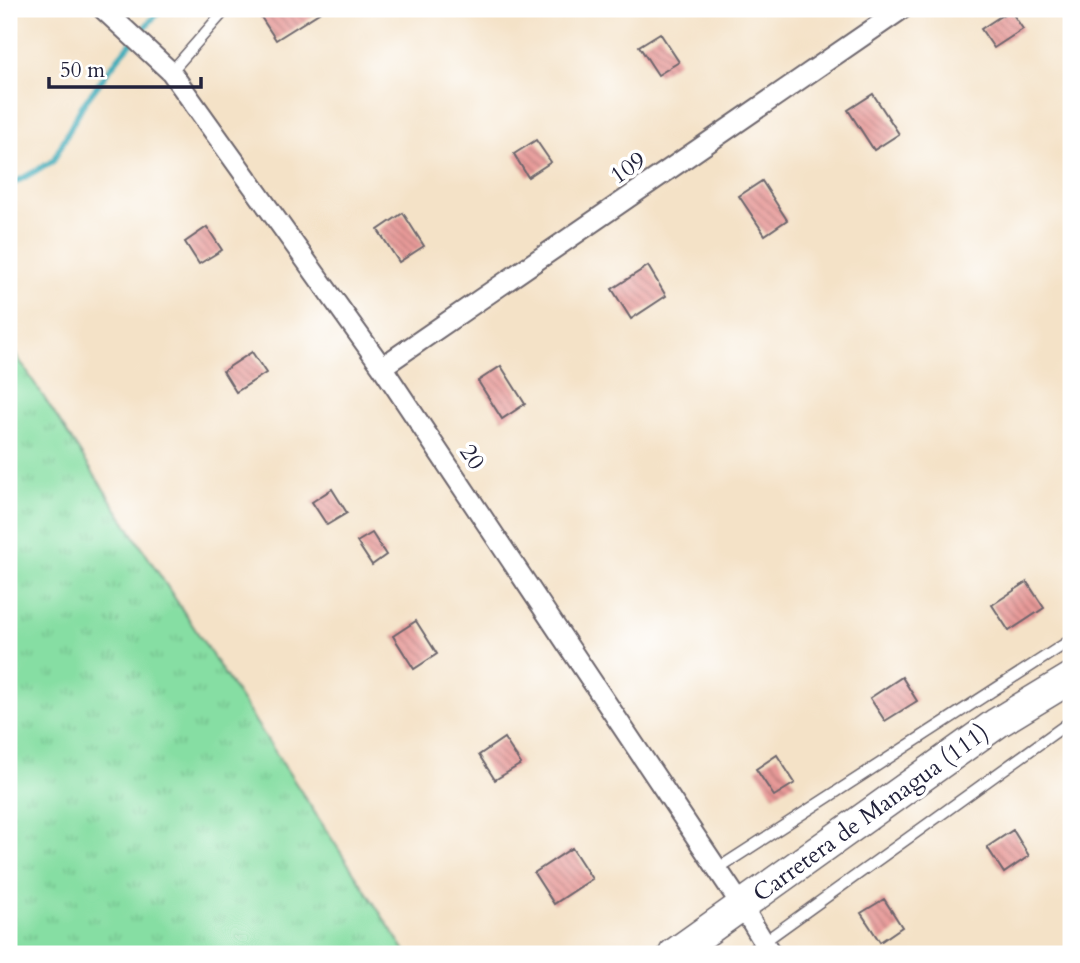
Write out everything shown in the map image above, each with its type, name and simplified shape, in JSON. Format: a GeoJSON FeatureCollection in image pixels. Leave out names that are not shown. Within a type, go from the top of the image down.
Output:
{"type":"FeatureCollection","features":[{"type":"Feature","properties":{"kind":"main road","name":"Carretera de Managua (111)"},"geometry":{"type":"LineString","coordinates":[[674,954],[997,723],[1071,678]]}},
{"type":"Feature","properties":{"kind":"street","name":"20"},"geometry":{"type":"LineString","coordinates":[[103,9],[170,72],[382,367],[768,949]]}},
{"type":"Feature","properties":{"kind":"street","name":"109"},"geometry":{"type":"LineString","coordinates":[[382,367],[902,9]]}},
{"type":"Feature","properties":{"kind":"lane"},"geometry":{"type":"LineString","coordinates":[[170,72],[226,9]]}},
{"type":"Feature","properties":{"kind":"lane"},"geometry":{"type":"LineString","coordinates":[[717,869],[1071,640]]}},
{"type":"Feature","properties":{"kind":"lane"},"geometry":{"type":"LineString","coordinates":[[747,954],[768,949],[943,811],[1071,721]]}},
{"type":"Feature","properties":{"kind":"green space"},"geometry":{"type":"Polygon","coordinates":[[[9,344],[407,954],[9,954],[9,344]]]}},
{"type":"Feature","properties":{"kind":"building"},"geometry":{"type":"Polygon","coordinates":[[[274,9],[322,11],[276,40],[261,17],[274,9]]]}},
{"type":"Feature","properties":{"kind":"building"},"geometry":{"type":"Polygon","coordinates":[[[1010,10],[1023,29],[994,48],[981,29],[1010,10]]]}},
{"type":"Feature","properties":{"kind":"building"},"geometry":{"type":"Polygon","coordinates":[[[9,24],[16,32],[9,40],[9,24]]]}},
{"type":"Feature","properties":{"kind":"building"},"geometry":{"type":"Polygon","coordinates":[[[660,33],[679,62],[658,75],[639,46],[660,33]]]}},
{"type":"Feature","properties":{"kind":"building"},"geometry":{"type":"Polygon","coordinates":[[[873,94],[899,134],[874,150],[848,110],[873,94]]]}},
{"type":"Feature","properties":{"kind":"building"},"geometry":{"type":"Polygon","coordinates":[[[536,140],[551,162],[528,177],[514,154],[536,140]]]}},
{"type":"Feature","properties":{"kind":"building"},"geometry":{"type":"Polygon","coordinates":[[[762,181],[787,220],[765,235],[739,196],[762,181]]]}},
{"type":"Feature","properties":{"kind":"building"},"geometry":{"type":"Polygon","coordinates":[[[403,213],[424,246],[399,262],[378,230],[403,213]]]}},
{"type":"Feature","properties":{"kind":"building"},"geometry":{"type":"Polygon","coordinates":[[[207,227],[222,250],[199,264],[185,242],[207,227]]]}},
{"type":"Feature","properties":{"kind":"building"},"geometry":{"type":"Polygon","coordinates":[[[648,266],[666,296],[631,319],[612,289],[648,266]]]}},
{"type":"Feature","properties":{"kind":"building"},"geometry":{"type":"Polygon","coordinates":[[[252,352],[266,373],[236,392],[223,371],[252,352]]]}},
{"type":"Feature","properties":{"kind":"building"},"geometry":{"type":"Polygon","coordinates":[[[501,366],[525,404],[502,419],[478,381],[501,366]]]}},
{"type":"Feature","properties":{"kind":"building"},"geometry":{"type":"Polygon","coordinates":[[[332,489],[347,513],[327,525],[312,502],[332,489]]]}},
{"type":"Feature","properties":{"kind":"building"},"geometry":{"type":"Polygon","coordinates":[[[372,533],[386,555],[372,565],[357,542],[372,533]]]}},
{"type":"Feature","properties":{"kind":"building"},"geometry":{"type":"Polygon","coordinates":[[[1027,582],[1044,608],[1009,631],[992,605],[1027,582]]]}},
{"type":"Feature","properties":{"kind":"building"},"geometry":{"type":"Polygon","coordinates":[[[416,621],[437,654],[414,669],[393,636],[416,621]]]}},
{"type":"Feature","properties":{"kind":"building"},"geometry":{"type":"Polygon","coordinates":[[[902,677],[917,701],[885,721],[870,698],[902,677]]]}},
{"type":"Feature","properties":{"kind":"building"},"geometry":{"type":"Polygon","coordinates":[[[504,738],[521,764],[495,780],[479,755],[504,738]]]}},
{"type":"Feature","properties":{"kind":"building"},"geometry":{"type":"Polygon","coordinates":[[[777,755],[795,783],[774,796],[756,769],[777,755]]]}},
{"type":"Feature","properties":{"kind":"building"},"geometry":{"type":"Polygon","coordinates":[[[1013,830],[1029,856],[1004,873],[987,847],[1013,830]]]}},
{"type":"Feature","properties":{"kind":"building"},"geometry":{"type":"Polygon","coordinates":[[[572,848],[592,879],[554,904],[534,873],[572,848]]]}},
{"type":"Feature","properties":{"kind":"building"},"geometry":{"type":"Polygon","coordinates":[[[884,899],[902,927],[880,942],[861,913],[884,899]]]}},
{"type":"Feature","properties":{"kind":"waterway"},"geometry":{"type":"LineString","coordinates":[[9,186],[53,161],[82,106],[119,57],[161,9]]}}]}
